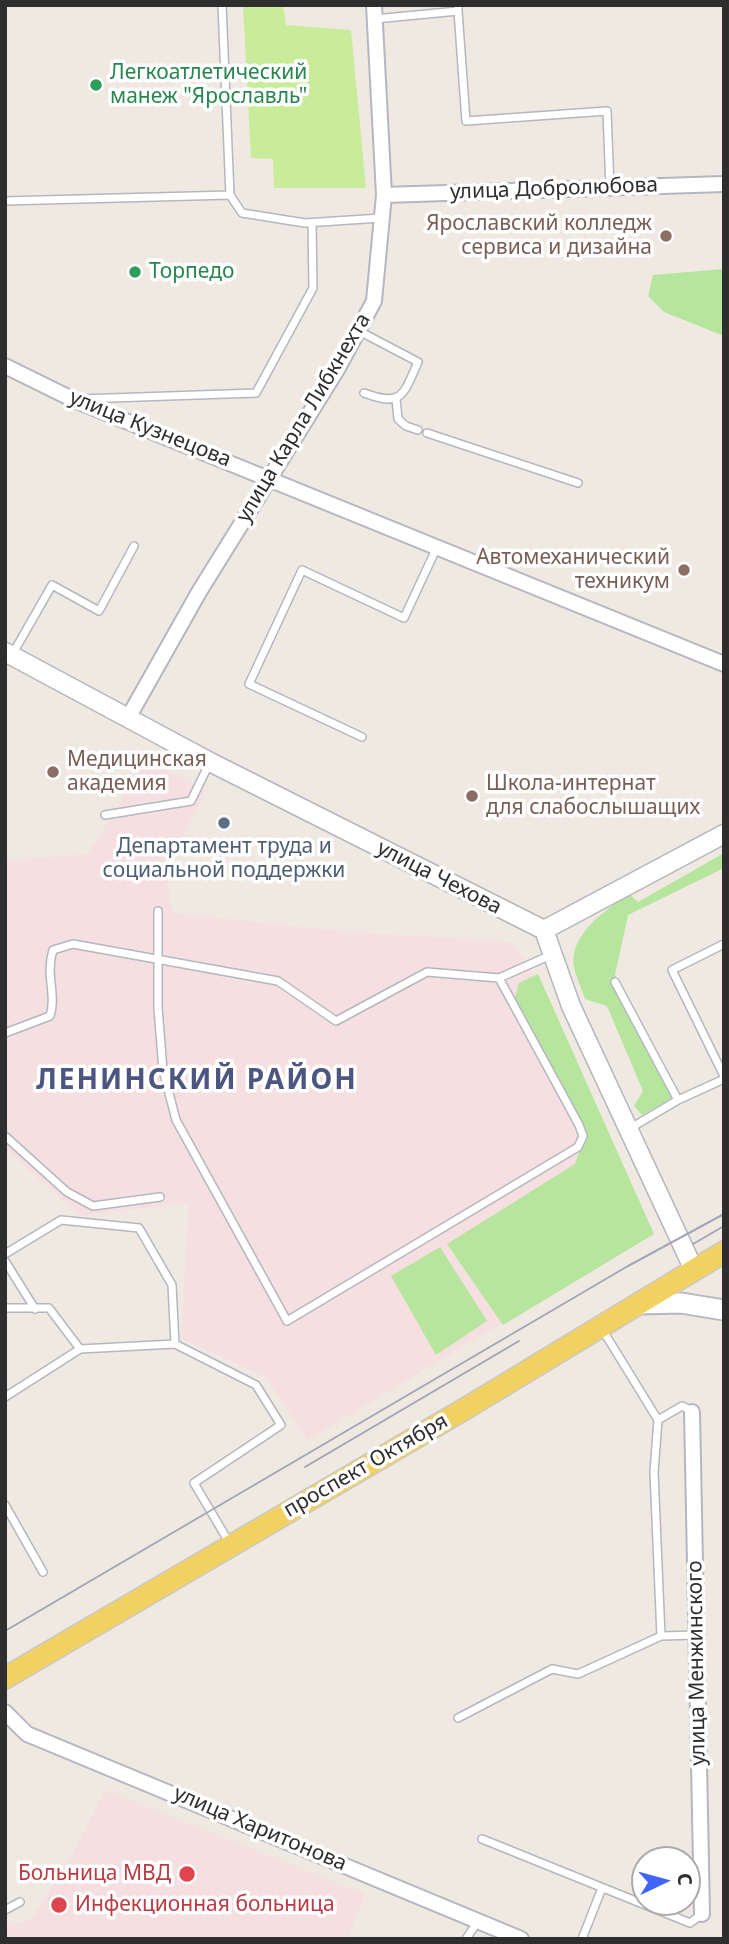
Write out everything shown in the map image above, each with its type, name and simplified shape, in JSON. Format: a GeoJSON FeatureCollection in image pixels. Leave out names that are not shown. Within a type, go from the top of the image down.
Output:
{"type":"FeatureCollection","features":[{"type":"Feature","properties":{"kind":"main road","name":"проспект Октября"},"geometry":{"type":"LineString","coordinates":[[5,1678],[724,1252]]}},
{"type":"Feature","properties":{"kind":"main road"},"geometry":{"type":"LineString","coordinates":[[638,1304],[693,1304],[724,1310]]}},
{"type":"Feature","properties":{"kind":"street","name":"улица Карла Либкнехта"},"geometry":{"type":"LineString","coordinates":[[128,718],[374,301],[384,195],[374,12]]}},
{"type":"Feature","properties":{"kind":"street","name":"улица Добролюбова"},"geometry":{"type":"LineString","coordinates":[[384,195],[724,184]]}},
{"type":"Feature","properties":{"kind":"street","name":"улица Кузнецова"},"geometry":{"type":"LineString","coordinates":[[5,366],[74,400],[270,477],[724,664]]}},
{"type":"Feature","properties":{"kind":"street","name":"улица Чехова"},"geometry":{"type":"LineString","coordinates":[[9,653],[210,762],[544,930]]}},
{"type":"Feature","properties":{"kind":"street"},"geometry":{"type":"LineString","coordinates":[[694,1270],[571,1006],[544,930],[724,834]]}},
{"type":"Feature","properties":{"kind":"street","name":"улица Менжинского"},"geometry":{"type":"LineString","coordinates":[[692,1412],[702,1914]]}},
{"type":"Feature","properties":{"kind":"street","name":"улица Харитонова"},"geometry":{"type":"LineString","coordinates":[[5,1712],[27,1734],[521,1939]]}},
{"type":"Feature","properties":{"kind":"lane"},"geometry":{"type":"LineString","coordinates":[[222,5],[230,195],[242,214],[312,223],[382,218]]}},
{"type":"Feature","properties":{"kind":"lane"},"geometry":{"type":"LineString","coordinates":[[374,12],[458,8],[466,121],[607,111],[610,188]]}},
{"type":"Feature","properties":{"kind":"lane"},"geometry":{"type":"LineString","coordinates":[[5,201],[230,195]]}},
{"type":"Feature","properties":{"kind":"lane"},"geometry":{"type":"LineString","coordinates":[[74,400],[256,393],[313,288],[312,223]]}},
{"type":"Feature","properties":{"kind":"lane"},"geometry":{"type":"LineString","coordinates":[[358,330],[418,362],[407,387],[396,398],[386,401],[365,393]]}},
{"type":"Feature","properties":{"kind":"lane"},"geometry":{"type":"LineString","coordinates":[[396,398],[398,419],[406,426],[418,430]]}},
{"type":"Feature","properties":{"kind":"lane"},"geometry":{"type":"LineString","coordinates":[[427,433],[578,483]]}},
{"type":"Feature","properties":{"kind":"lane"},"geometry":{"type":"LineString","coordinates":[[9,653],[52,585],[99,611],[134,546]]}},
{"type":"Feature","properties":{"kind":"lane"},"geometry":{"type":"LineString","coordinates":[[362,737],[249,684],[302,570],[404,618],[437,546]]}},
{"type":"Feature","properties":{"kind":"lane"},"geometry":{"type":"LineString","coordinates":[[105,815],[191,801],[210,762]]}},
{"type":"Feature","properties":{"kind":"lane"},"geometry":{"type":"LineString","coordinates":[[158,911],[157,961],[163,1070],[176,1120],[287,1321],[578,1147],[583,1136],[579,1125],[499,978]]}},
{"type":"Feature","properties":{"kind":"lane"},"geometry":{"type":"LineString","coordinates":[[5,1033],[50,1016],[52,1007],[47,966],[52,950],[73,944],[278,981],[336,1021],[427,972],[499,978],[552,954]]}},
{"type":"Feature","properties":{"kind":"lane"},"geometry":{"type":"LineString","coordinates":[[629,1129],[678,1100],[724,1078],[672,970],[724,944]]}},
{"type":"Feature","properties":{"kind":"lane"},"geometry":{"type":"LineString","coordinates":[[615,982],[678,1100]]}},
{"type":"Feature","properties":{"kind":"lane"},"geometry":{"type":"LineString","coordinates":[[5,1136],[67,1192],[93,1206],[160,1197]]}},
{"type":"Feature","properties":{"kind":"lane"},"geometry":{"type":"LineString","coordinates":[[5,1254],[61,1220],[139,1228],[172,1285],[175,1344]]}},
{"type":"Feature","properties":{"kind":"lane"},"geometry":{"type":"LineString","coordinates":[[5,1261],[35,1309]]}},
{"type":"Feature","properties":{"kind":"lane"},"geometry":{"type":"LineString","coordinates":[[5,1308],[49,1308],[80,1349]]}},
{"type":"Feature","properties":{"kind":"lane"},"geometry":{"type":"LineString","coordinates":[[601,1327],[658,1420],[654,1472],[661,1636]]}},
{"type":"Feature","properties":{"kind":"lane"},"geometry":{"type":"LineString","coordinates":[[5,1397],[80,1349],[175,1344],[256,1385],[281,1425],[194,1483],[230,1545]]}},
{"type":"Feature","properties":{"kind":"lane"},"geometry":{"type":"LineString","coordinates":[[658,1420],[682,1406],[692,1412]]}},
{"type":"Feature","properties":{"kind":"lane"},"geometry":{"type":"LineString","coordinates":[[5,1505],[43,1572]]}},
{"type":"Feature","properties":{"kind":"lane"},"geometry":{"type":"LineString","coordinates":[[458,1717],[552,1669],[578,1674],[661,1636],[696,1634]]}},
{"type":"Feature","properties":{"kind":"lane"},"geometry":{"type":"LineString","coordinates":[[482,1839],[690,1923],[702,1914]]}},
{"type":"Feature","properties":{"kind":"lane"},"geometry":{"type":"LineString","coordinates":[[582,1939],[603,1888]]}},
{"type":"Feature","properties":{"kind":"lane"},"geometry":{"type":"LineString","coordinates":[[5,1910],[20,1902]]}},
{"type":"Feature","properties":{"kind":"lane"},"geometry":{"type":"LineString","coordinates":[[466,1939],[478,1921]]}},
{"type":"Feature","properties":{"kind":"shaded area"},"geometry":{"type":"Polygon","coordinates":[[[146,761],[206,790],[166,871],[172,913],[347,932],[510,942],[537,976],[653,1232],[307,1440],[266,1377],[181,1338],[189,1203],[80,1216],[5,1148],[5,861],[88,854],[146,761]]]}},
{"type":"Feature","properties":{"kind":"shaded area","name":"Больница МВД"},"geometry":{"type":"Polygon","coordinates":[[[105,1790],[365,1894],[347,1939],[5,1939],[5,1926],[31,1920],[71,1857],[105,1790]]]}},
{"type":"Feature","properties":{"kind":"green space"},"geometry":{"type":"Polygon","coordinates":[[[243,5],[283,5],[286,25],[351,30],[366,188],[274,188],[273,159],[251,158],[243,5]]]}},
{"type":"Feature","properties":{"kind":"green space"},"geometry":{"type":"Polygon","coordinates":[[[724,269],[724,336],[664,312],[648,296],[653,275],[724,269]]]}},
{"type":"Feature","properties":{"kind":"green space"},"geometry":{"type":"Polygon","coordinates":[[[724,853],[724,868],[628,915],[615,975],[679,1094],[642,1115],[634,1106],[643,1091],[607,1006],[585,999],[574,967],[577,944],[591,924],[629,894],[638,902],[724,853]]]}},
{"type":"Feature","properties":{"kind":"green space"},"geometry":{"type":"Polygon","coordinates":[[[538,974],[654,1234],[503,1325],[447,1244],[575,1164],[585,1133],[515,998],[519,983],[538,974]]]}},
{"type":"Feature","properties":{"kind":"green space"},"geometry":{"type":"Polygon","coordinates":[[[440,1247],[487,1321],[436,1355],[391,1276],[440,1247]]]}},
{"type":"Feature","properties":{"kind":"tram line"},"geometry":{"type":"LineString","coordinates":[[5,1631],[628,1266],[724,1214]]}},
{"type":"Feature","properties":{"kind":"tram line"},"geometry":{"type":"LineString","coordinates":[[693,1244],[724,1226]]}},
{"type":"Feature","properties":{"kind":"tram line"},"geometry":{"type":"LineString","coordinates":[[305,1467],[519,1341]]}},
{"type":"Feature","properties":{"kind":"place","name":"Легкоатлетический манеж \"Ярославль\""},"geometry":{"type":"Point","coordinates":[96,85]}},
{"type":"Feature","properties":{"kind":"place","name":"Ярославский колледж сервиса и дизайна"},"geometry":{"type":"Point","coordinates":[666,236]}},
{"type":"Feature","properties":{"kind":"place","name":"Торпедо"},"geometry":{"type":"Point","coordinates":[135,272]}},
{"type":"Feature","properties":{"kind":"place","name":"Автомеханический техникум"},"geometry":{"type":"Point","coordinates":[684,570]}},
{"type":"Feature","properties":{"kind":"place","name":"Медицинская академия"},"geometry":{"type":"Point","coordinates":[53,772]}},
{"type":"Feature","properties":{"kind":"place","name":"Школа-интернат для слабослышащих"},"geometry":{"type":"Point","coordinates":[472,796]}},
{"type":"Feature","properties":{"kind":"place","name":"Департамент труда и социальной поддержки"},"geometry":{"type":"Point","coordinates":[224,823]}},
{"type":"Feature","properties":{"kind":"place","name":"Больница МВД"},"geometry":{"type":"Point","coordinates":[187,1874]}},
{"type":"Feature","properties":{"kind":"place","name":"Инфекционная больница"},"geometry":{"type":"Point","coordinates":[59,1905]}},
{"type":"Feature","properties":{"kind":"district","name":"ЛЕНИНСКИЙ РАЙОН"},"geometry":{"type":"Point","coordinates":[197,1081]}}]}
